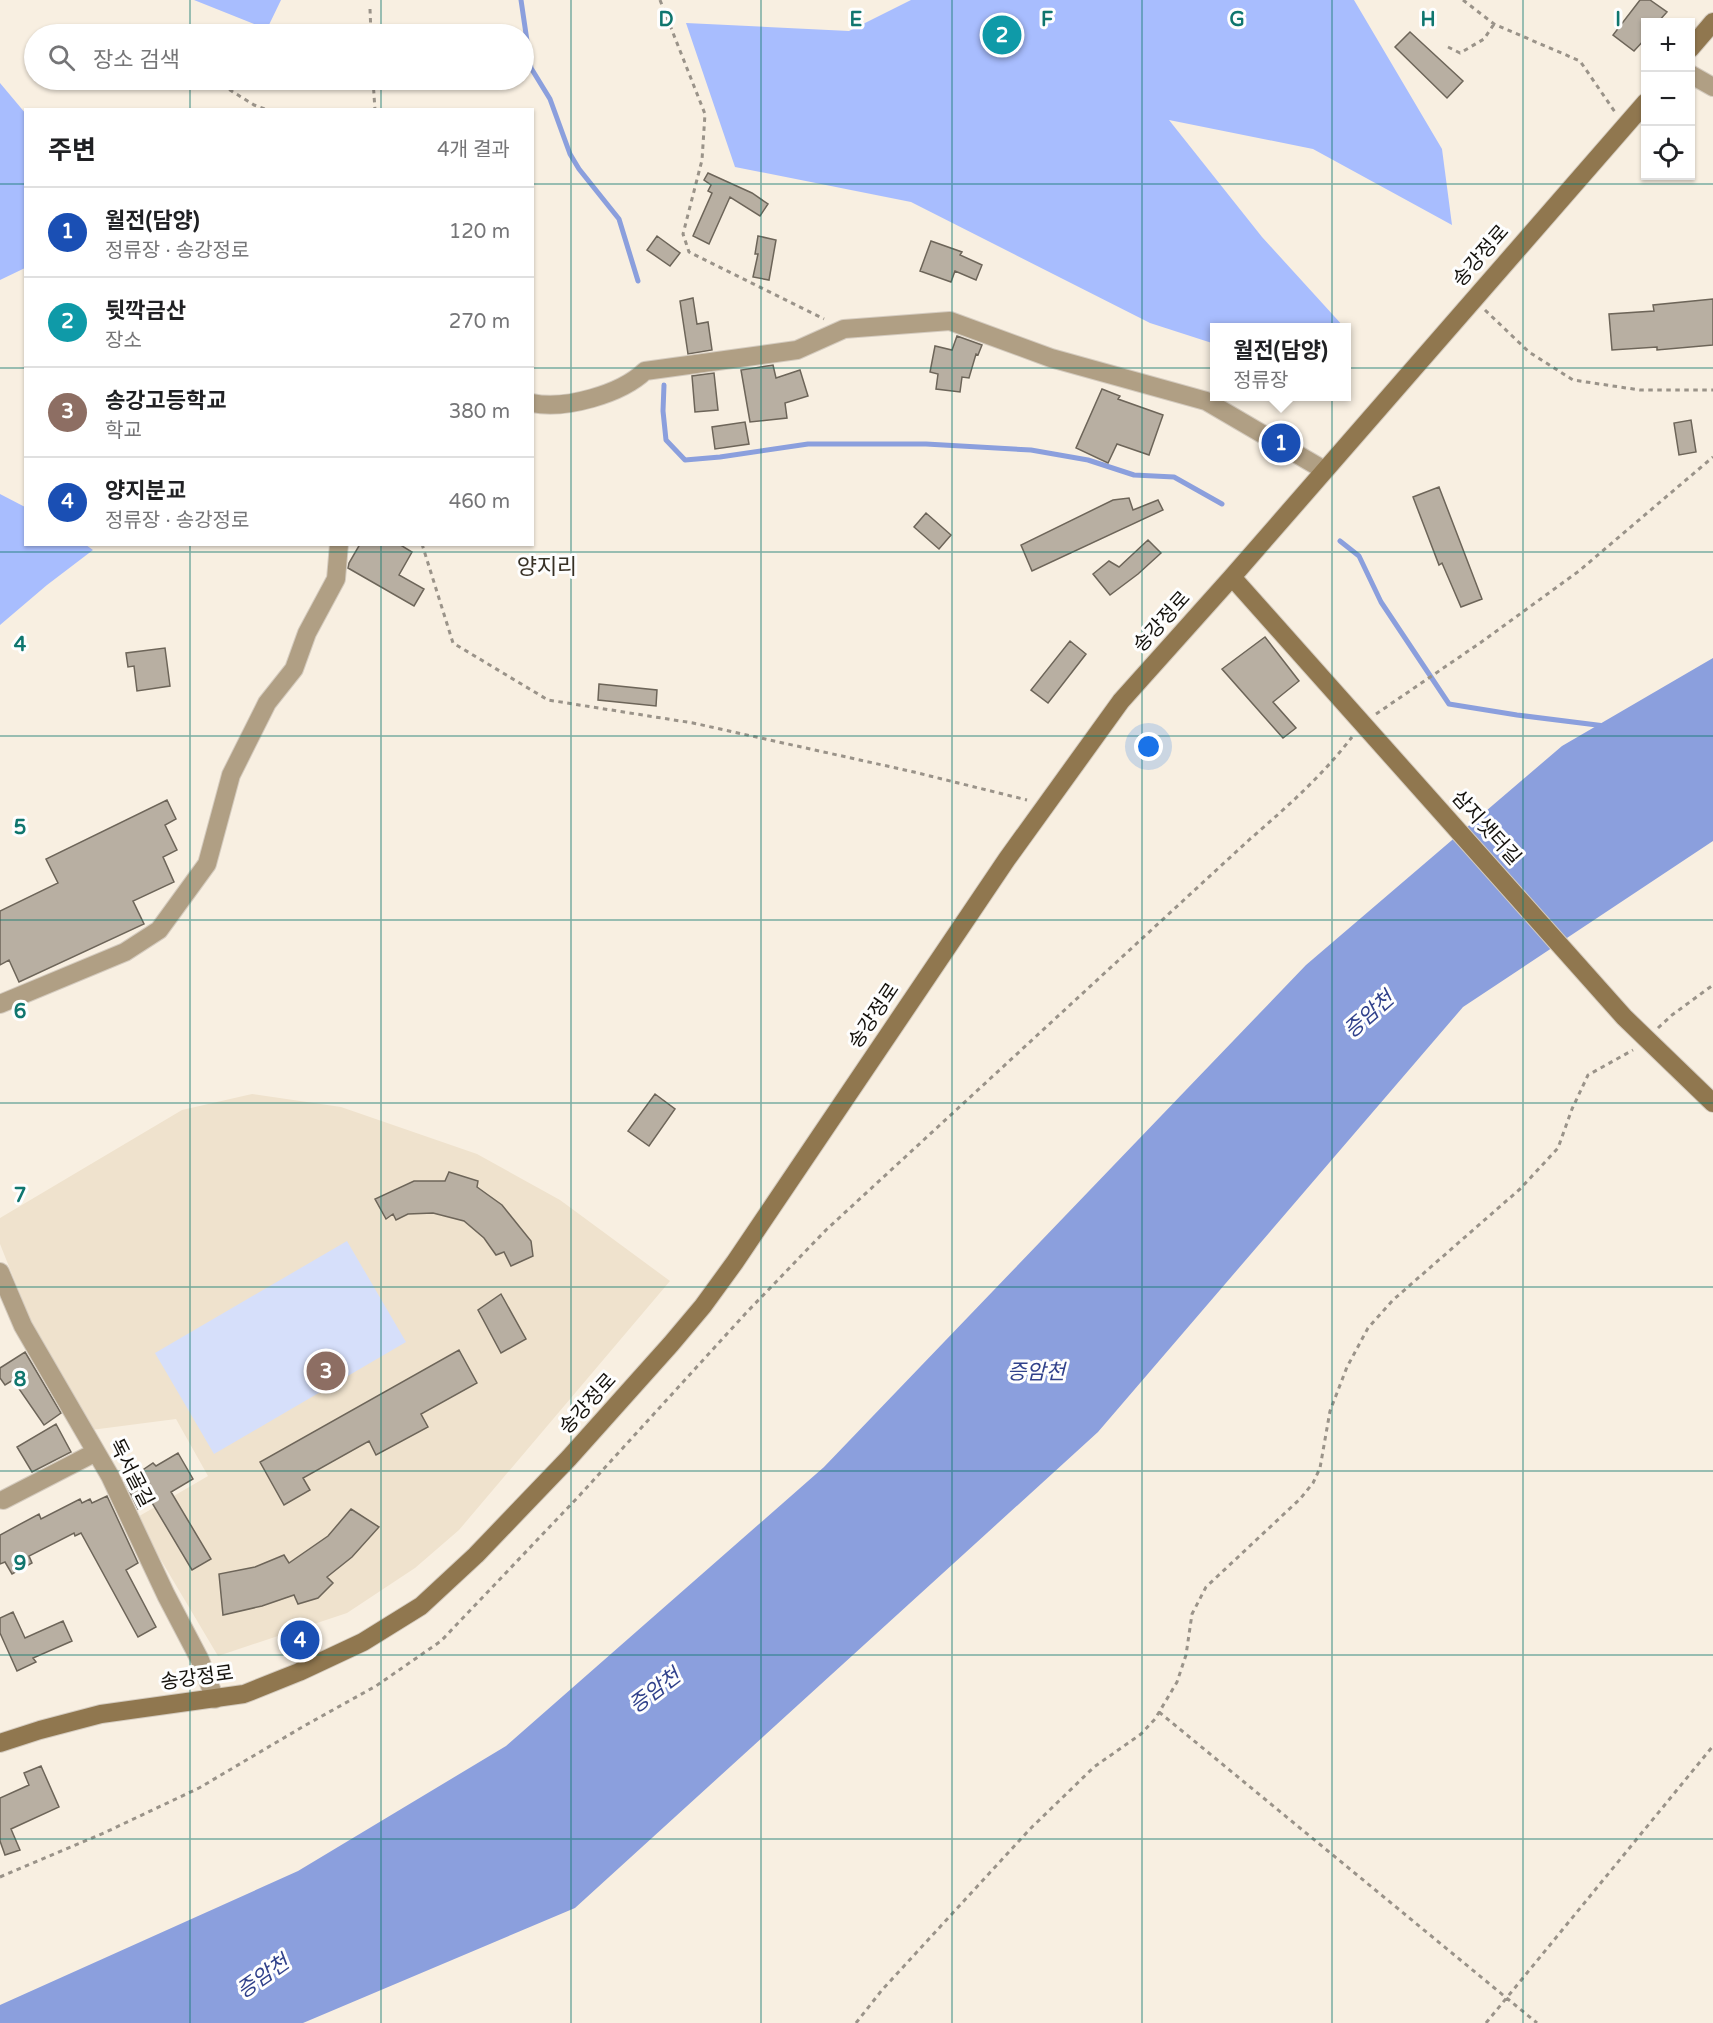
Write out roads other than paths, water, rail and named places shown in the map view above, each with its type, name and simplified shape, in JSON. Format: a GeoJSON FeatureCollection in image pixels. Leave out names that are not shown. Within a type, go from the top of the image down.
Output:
{"type":"FeatureCollection","features":[{"type":"Feature","properties":{"kind":"main road"},"geometry":{"type":"LineString","coordinates":[[1695,43],[1713,22]]}},
{"type":"Feature","properties":{"kind":"main road","name":"송강정로"},"geometry":{"type":"LineString","coordinates":[[0,1743],[101,1714],[244,1694],[299,1672],[363,1642],[421,1606],[476,1555],[569,1458],[703,1306],[1045,804],[1121,701],[1641,107]]}},
{"type":"Feature","properties":{"kind":"main road","name":"삼지샛터길"},"geometry":{"type":"LineString","coordinates":[[1232,577],[1624,1017],[1713,1102]]}},
{"type":"Feature","properties":{"kind":"street"},"geometry":{"type":"LineString","coordinates":[[1695,77],[1713,87]]}},
{"type":"Feature","properties":{"kind":"street"},"geometry":{"type":"LineString","coordinates":[[534,403],[546,406],[578,402],[633,382],[645,371],[797,350],[844,329],[950,321],[1051,358],[1206,401],[1324,470]]}},
{"type":"Feature","properties":{"kind":"street"},"geometry":{"type":"LineString","coordinates":[[0,1004],[125,952],[159,930],[207,864],[231,775],[267,703],[294,669],[307,633],[336,579],[339,546]]}},
{"type":"Feature","properties":{"kind":"street","name":"독서골길"},"geometry":{"type":"LineString","coordinates":[[0,1272],[23,1326],[110,1476],[166,1595],[200,1660],[214,1699]]}},
{"type":"Feature","properties":{"kind":"street"},"geometry":{"type":"LineString","coordinates":[[3,1500],[96,1452]]}},
{"type":"Feature","properties":{"kind":"water","name":"증암천"},"geometry":{"type":"Polygon","coordinates":[[[1713,658],[1713,841],[1463,1007],[1098,1432],[575,1908],[303,2023],[0,2023],[0,2005],[298,1871],[506,1746],[824,1467],[1306,965],[1562,746],[1713,658]]]}},
{"type":"Feature","properties":{"kind":"waterway"},"geometry":{"type":"LineString","coordinates":[[521,0],[525,24]]}},
{"type":"Feature","properties":{"kind":"waterway"},"geometry":{"type":"LineString","coordinates":[[534,73],[550,99],[570,154],[579,169],[619,219],[638,281]]}},
{"type":"Feature","properties":{"kind":"waterway"},"geometry":{"type":"LineString","coordinates":[[664,385],[663,411],[666,440],[685,460],[808,444],[926,444],[1031,450],[1088,460],[1134,475],[1174,477],[1222,504]]}},
{"type":"Feature","properties":{"kind":"waterway"},"geometry":{"type":"LineString","coordinates":[[1340,541],[1359,556],[1381,602],[1449,704],[1605,726]]}},
{"type":"Feature","properties":{"kind":"place","name":"뒷깍금산"},"geometry":{"type":"Point","coordinates":[1002,35]}},
{"type":"Feature","properties":{"kind":"place","name":"월전(담양)"},"geometry":{"type":"Point","coordinates":[1281,443]}},
{"type":"Feature","properties":{"kind":"place","name":"송강고등학교"},"geometry":{"type":"Point","coordinates":[326,1371]}},
{"type":"Feature","properties":{"kind":"place","name":"양지분교"},"geometry":{"type":"Point","coordinates":[300,1640]}},
{"type":"Feature","properties":{"kind":"district","name":"양지리"},"geometry":{"type":"Point","coordinates":[547,567]}}]}
